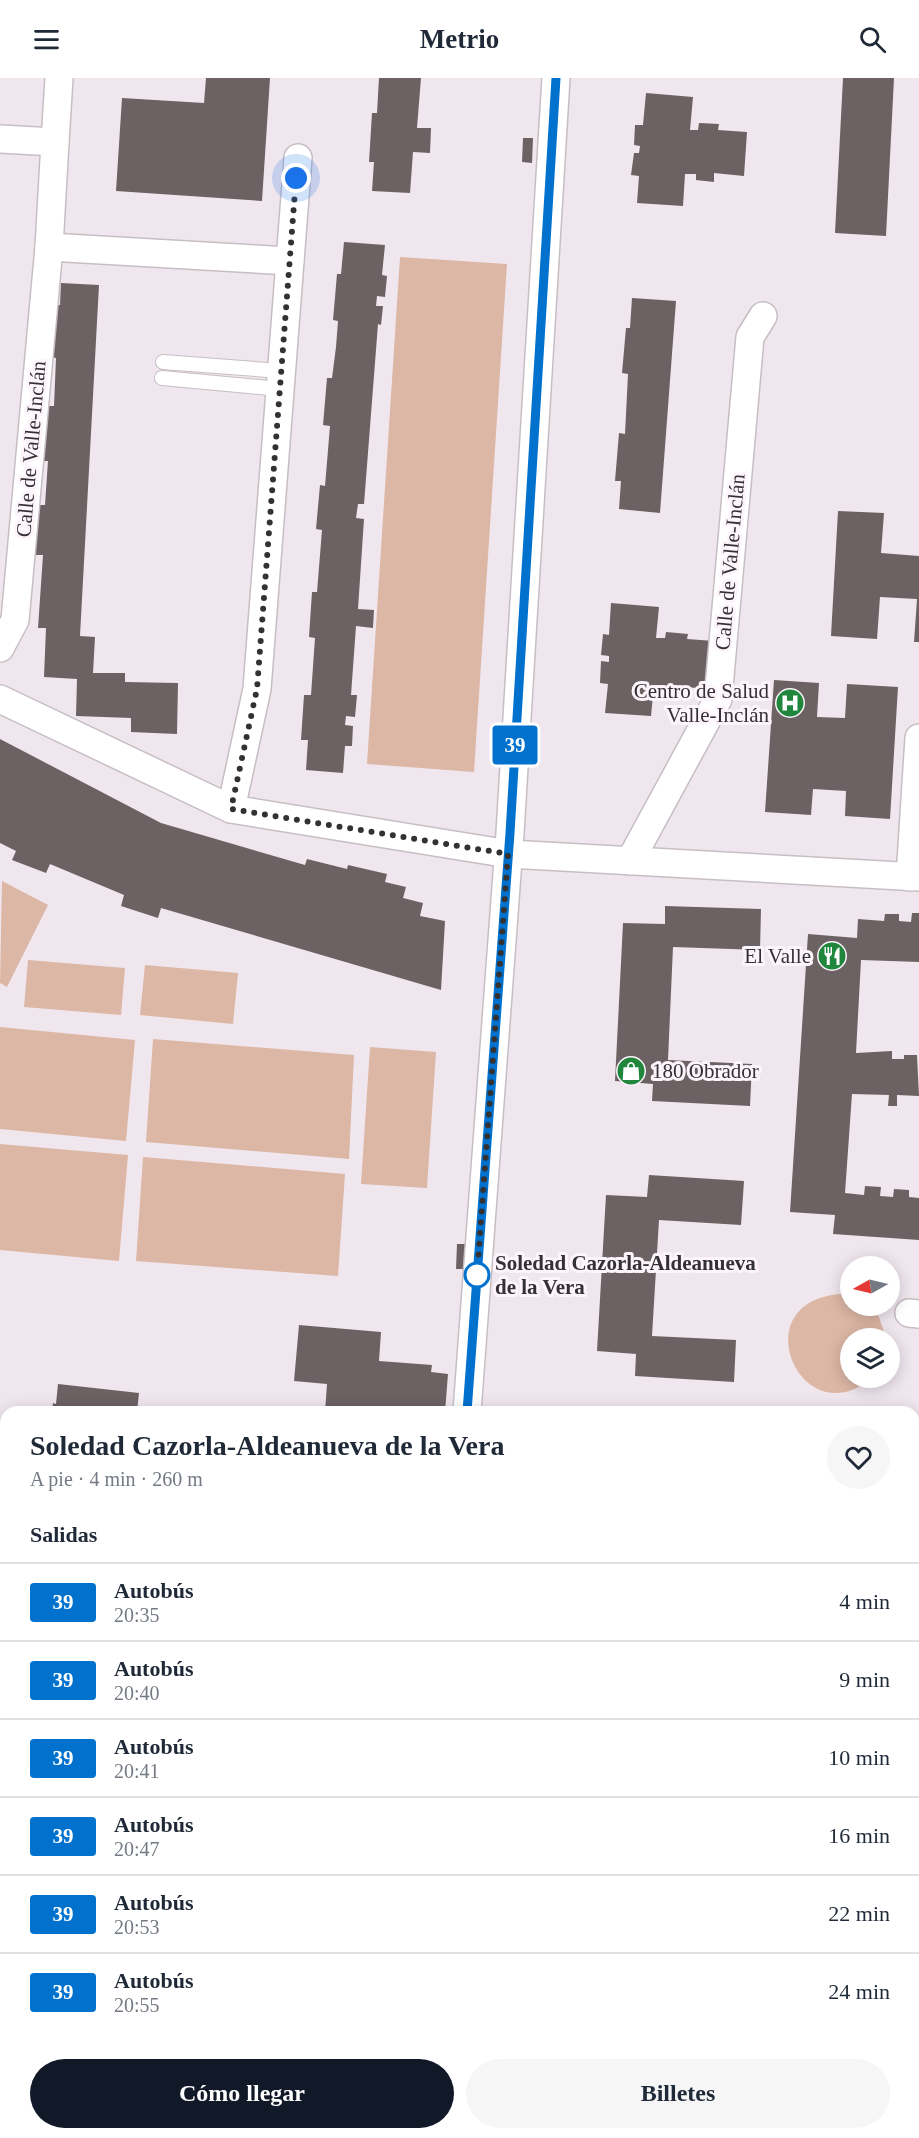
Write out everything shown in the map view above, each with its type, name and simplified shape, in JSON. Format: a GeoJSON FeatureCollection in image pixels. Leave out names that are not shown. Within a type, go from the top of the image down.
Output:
{"type":"FeatureCollection","features":[{"type":"Feature","properties":{"kind":"street","name":"Calle de Valle-Inclán"},"geometry":{"type":"LineString","coordinates":[[0,648],[15,620],[49,247],[59,78]]}},
{"type":"Feature","properties":{"kind":"street"},"geometry":{"type":"LineString","coordinates":[[467,1406],[508,854],[556,78]]}},
{"type":"Feature","properties":{"kind":"street"},"geometry":{"type":"LineString","coordinates":[[0,139],[55,142]]}},
{"type":"Feature","properties":{"kind":"street"},"geometry":{"type":"LineString","coordinates":[[231,809],[257,689],[298,158]]}},
{"type":"Feature","properties":{"kind":"street"},"geometry":{"type":"LineString","coordinates":[[49,247],[290,261]]}},
{"type":"Feature","properties":{"kind":"street","name":"Calle de Valle-Inclán"},"geometry":{"type":"LineString","coordinates":[[630,861],[718,699],[750,337],[763,316]]}},
{"type":"Feature","properties":{"kind":"street"},"geometry":{"type":"LineString","coordinates":[[0,699],[231,809],[508,854],[914,877],[919,738]]}},
{"type":"Feature","properties":{"kind":"lane"},"geometry":{"type":"LineString","coordinates":[[164,362],[281,380]]}},
{"type":"Feature","properties":{"kind":"lane"},"geometry":{"type":"LineString","coordinates":[[162,378],[281,380]]}},
{"type":"Feature","properties":{"kind":"shaded area"},"geometry":{"type":"Polygon","coordinates":[[[400,257],[507,264],[474,772],[367,764],[400,257]]]}},
{"type":"Feature","properties":{"kind":"shaded area"},"geometry":{"type":"Polygon","coordinates":[[[2,881],[48,905],[7,987],[0,983],[2,881]]]}},
{"type":"Feature","properties":{"kind":"shaded area"},"geometry":{"type":"Polygon","coordinates":[[[28,960],[125,968],[121,1015],[24,1007],[28,960]]]}},
{"type":"Feature","properties":{"kind":"shaded area"},"geometry":{"type":"Polygon","coordinates":[[[145,965],[238,973],[233,1024],[140,1015],[145,965]]]}},
{"type":"Feature","properties":{"kind":"shaded area"},"geometry":{"type":"Polygon","coordinates":[[[0,1027],[135,1040],[126,1141],[0,1129],[0,1027]]]}},
{"type":"Feature","properties":{"kind":"shaded area"},"geometry":{"type":"Polygon","coordinates":[[[153,1039],[354,1055],[349,1159],[146,1142],[153,1039]]]}},
{"type":"Feature","properties":{"kind":"shaded area"},"geometry":{"type":"Polygon","coordinates":[[[370,1047],[436,1052],[427,1188],[361,1184],[370,1047]]]}},
{"type":"Feature","properties":{"kind":"shaded area"},"geometry":{"type":"Polygon","coordinates":[[[0,1144],[128,1155],[119,1261],[0,1250],[0,1144]]]}},
{"type":"Feature","properties":{"kind":"shaded area"},"geometry":{"type":"Polygon","coordinates":[[[143,1157],[345,1174],[338,1276],[136,1261],[143,1157]]]}},
{"type":"Feature","properties":{"kind":"shaded area"},"geometry":{"type":"Polygon","coordinates":[[[840,1294],[840,1316],[879,1317],[883,1328],[840,1328],[840,1388],[854,1388],[847,1392],[824,1391],[805,1380],[793,1362],[788,1340],[793,1319],[810,1302],[840,1294]]]}},
{"type":"Feature","properties":{"kind":"building"},"geometry":{"type":"Polygon","coordinates":[[[206,78],[270,78],[262,201],[116,191],[122,98],[204,103],[206,78]]]}},
{"type":"Feature","properties":{"kind":"building"},"geometry":{"type":"Polygon","coordinates":[[[379,78],[421,78],[417,128],[431,128],[430,153],[413,152],[410,193],[372,191],[374,162],[369,162],[372,113],[377,113],[379,78]]]}},
{"type":"Feature","properties":{"kind":"building"},"geometry":{"type":"Polygon","coordinates":[[[843,78],[894,78],[886,236],[835,233],[843,78]]]}},
{"type":"Feature","properties":{"kind":"building"},"geometry":{"type":"Polygon","coordinates":[[[646,93],[693,97],[690,130],[698,130],[699,123],[719,124],[718,130],[747,132],[744,176],[714,173],[714,182],[696,180],[696,174],[685,174],[683,206],[637,203],[639,176],[631,175],[634,153],[639,153],[640,146],[634,145],[635,125],[643,125],[646,93]]]}},
{"type":"Feature","properties":{"kind":"building"},"geometry":{"type":"Polygon","coordinates":[[[523,138],[533,138],[532,163],[522,162],[523,138]]]}},
{"type":"Feature","properties":{"kind":"building"},"geometry":{"type":"Polygon","coordinates":[[[344,242],[385,245],[382,275],[387,276],[385,297],[377,296],[376,306],[383,306],[381,325],[378,324],[364,504],[358,504],[356,518],[364,519],[358,609],[374,610],[373,628],[356,626],[351,695],[357,695],[355,717],[346,716],[345,725],[353,726],[352,746],[345,746],[343,773],[306,770],[308,740],[301,740],[304,695],[311,695],[315,638],[309,637],[312,592],[317,592],[322,530],[316,529],[320,485],[325,486],[330,426],[323,425],[327,378],[332,378],[336,347],[338,321],[333,320],[337,274],[341,274],[344,242]]]}},
{"type":"Feature","properties":{"kind":"building"},"geometry":{"type":"Polygon","coordinates":[[[61,283],[99,285],[80,636],[95,637],[93,673],[125,673],[125,682],[178,683],[177,734],[131,732],[131,718],[76,716],[77,679],[44,677],[46,628],[38,628],[43,555],[35,555],[38,505],[45,505],[48,461],[42,461],[46,406],[54,406],[56,358],[51,357],[54,305],[60,305],[61,283]]]}},
{"type":"Feature","properties":{"kind":"building"},"geometry":{"type":"Polygon","coordinates":[[[632,298],[676,301],[660,513],[619,509],[621,481],[615,481],[619,433],[625,434],[628,374],[622,373],[626,328],[630,328],[632,298]]]}},
{"type":"Feature","properties":{"kind":"building"},"geometry":{"type":"Polygon","coordinates":[[[838,511],[884,513],[881,553],[919,556],[919,642],[914,642],[917,599],[880,597],[877,639],[831,636],[838,511]]]}},
{"type":"Feature","properties":{"kind":"building"},"geometry":{"type":"Polygon","coordinates":[[[611,603],[659,607],[656,638],[665,638],[666,632],[688,634],[687,639],[714,641],[711,689],[684,687],[684,695],[662,693],[663,686],[654,685],[651,716],[605,713],[608,684],[600,683],[601,661],[609,662],[609,656],[601,655],[603,634],[609,635],[611,603]]]}},
{"type":"Feature","properties":{"kind":"building"},"geometry":{"type":"Polygon","coordinates":[[[774,680],[819,683],[817,717],[845,718],[847,684],[898,687],[890,819],[845,816],[846,791],[813,789],[811,815],[765,812],[774,680]]]}},
{"type":"Feature","properties":{"kind":"building"},"geometry":{"type":"Polygon","coordinates":[[[0,739],[161,823],[305,865],[307,859],[347,869],[348,865],[387,874],[385,882],[406,887],[403,898],[423,903],[420,916],[445,921],[441,990],[161,908],[158,918],[121,906],[124,895],[50,864],[46,873],[12,860],[16,851],[0,843],[0,739]]]}},
{"type":"Feature","properties":{"kind":"building"},"geometry":{"type":"Polygon","coordinates":[[[665,906],[761,909],[760,950],[673,947],[668,1060],[752,1064],[750,1106],[652,1101],[653,1084],[615,1081],[623,923],[665,924],[665,906]]]}},
{"type":"Feature","properties":{"kind":"building"},"geometry":{"type":"Polygon","coordinates":[[[912,913],[919,913],[919,962],[861,960],[856,1053],[892,1051],[892,1059],[904,1059],[904,1055],[917,1055],[919,1096],[897,1095],[897,1106],[888,1106],[889,1095],[852,1094],[845,1193],[864,1195],[865,1186],[881,1187],[880,1196],[893,1197],[894,1189],[909,1190],[909,1197],[919,1198],[919,1240],[833,1234],[835,1215],[790,1212],[808,934],[857,938],[858,919],[884,921],[885,914],[899,914],[899,921],[911,922],[912,913]]]}},
{"type":"Feature","properties":{"kind":"building"},"geometry":{"type":"Polygon","coordinates":[[[649,1175],[744,1181],[741,1225],[659,1220],[652,1336],[736,1340],[734,1382],[635,1376],[636,1354],[597,1351],[606,1195],[647,1197],[649,1175]]]}},
{"type":"Feature","properties":{"kind":"building"},"geometry":{"type":"Polygon","coordinates":[[[457,1244],[466,1244],[465,1269],[456,1269],[457,1244]]]}},
{"type":"Feature","properties":{"kind":"building"},"geometry":{"type":"Polygon","coordinates":[[[299,1325],[381,1332],[379,1361],[432,1365],[431,1372],[448,1374],[445,1406],[325,1406],[327,1384],[294,1381],[299,1325]]]}},
{"type":"Feature","properties":{"kind":"building"},"geometry":{"type":"Polygon","coordinates":[[[58,1384],[139,1393],[138,1406],[53,1406],[53,1403],[56,1404],[58,1384]]]}},
{"type":"Feature","properties":{"kind":"bus line","name":"39"},"geometry":{"type":"LineString","coordinates":[[467,1406],[510,833],[556,78]]}},
{"type":"Feature","properties":{"kind":"place","name":"Centro de Salud Valle-Inclán"},"geometry":{"type":"Point","coordinates":[790,703]}},
{"type":"Feature","properties":{"kind":"place","name":"El Valle"},"geometry":{"type":"Point","coordinates":[832,956]}},
{"type":"Feature","properties":{"kind":"place","name":"180 Obrador"},"geometry":{"type":"Point","coordinates":[631,1071]}},
{"type":"Feature","properties":{"kind":"place","name":"Soledad Cazorla-Aldeanueva de la Vera"},"geometry":{"type":"Point","coordinates":[477,1275]}},
{"type":"Feature","properties":{"kind":"route"},"geometry":{"type":"LineString","coordinates":[[296,178],[257,689],[231,809],[508,854],[477,1275]]}}]}
